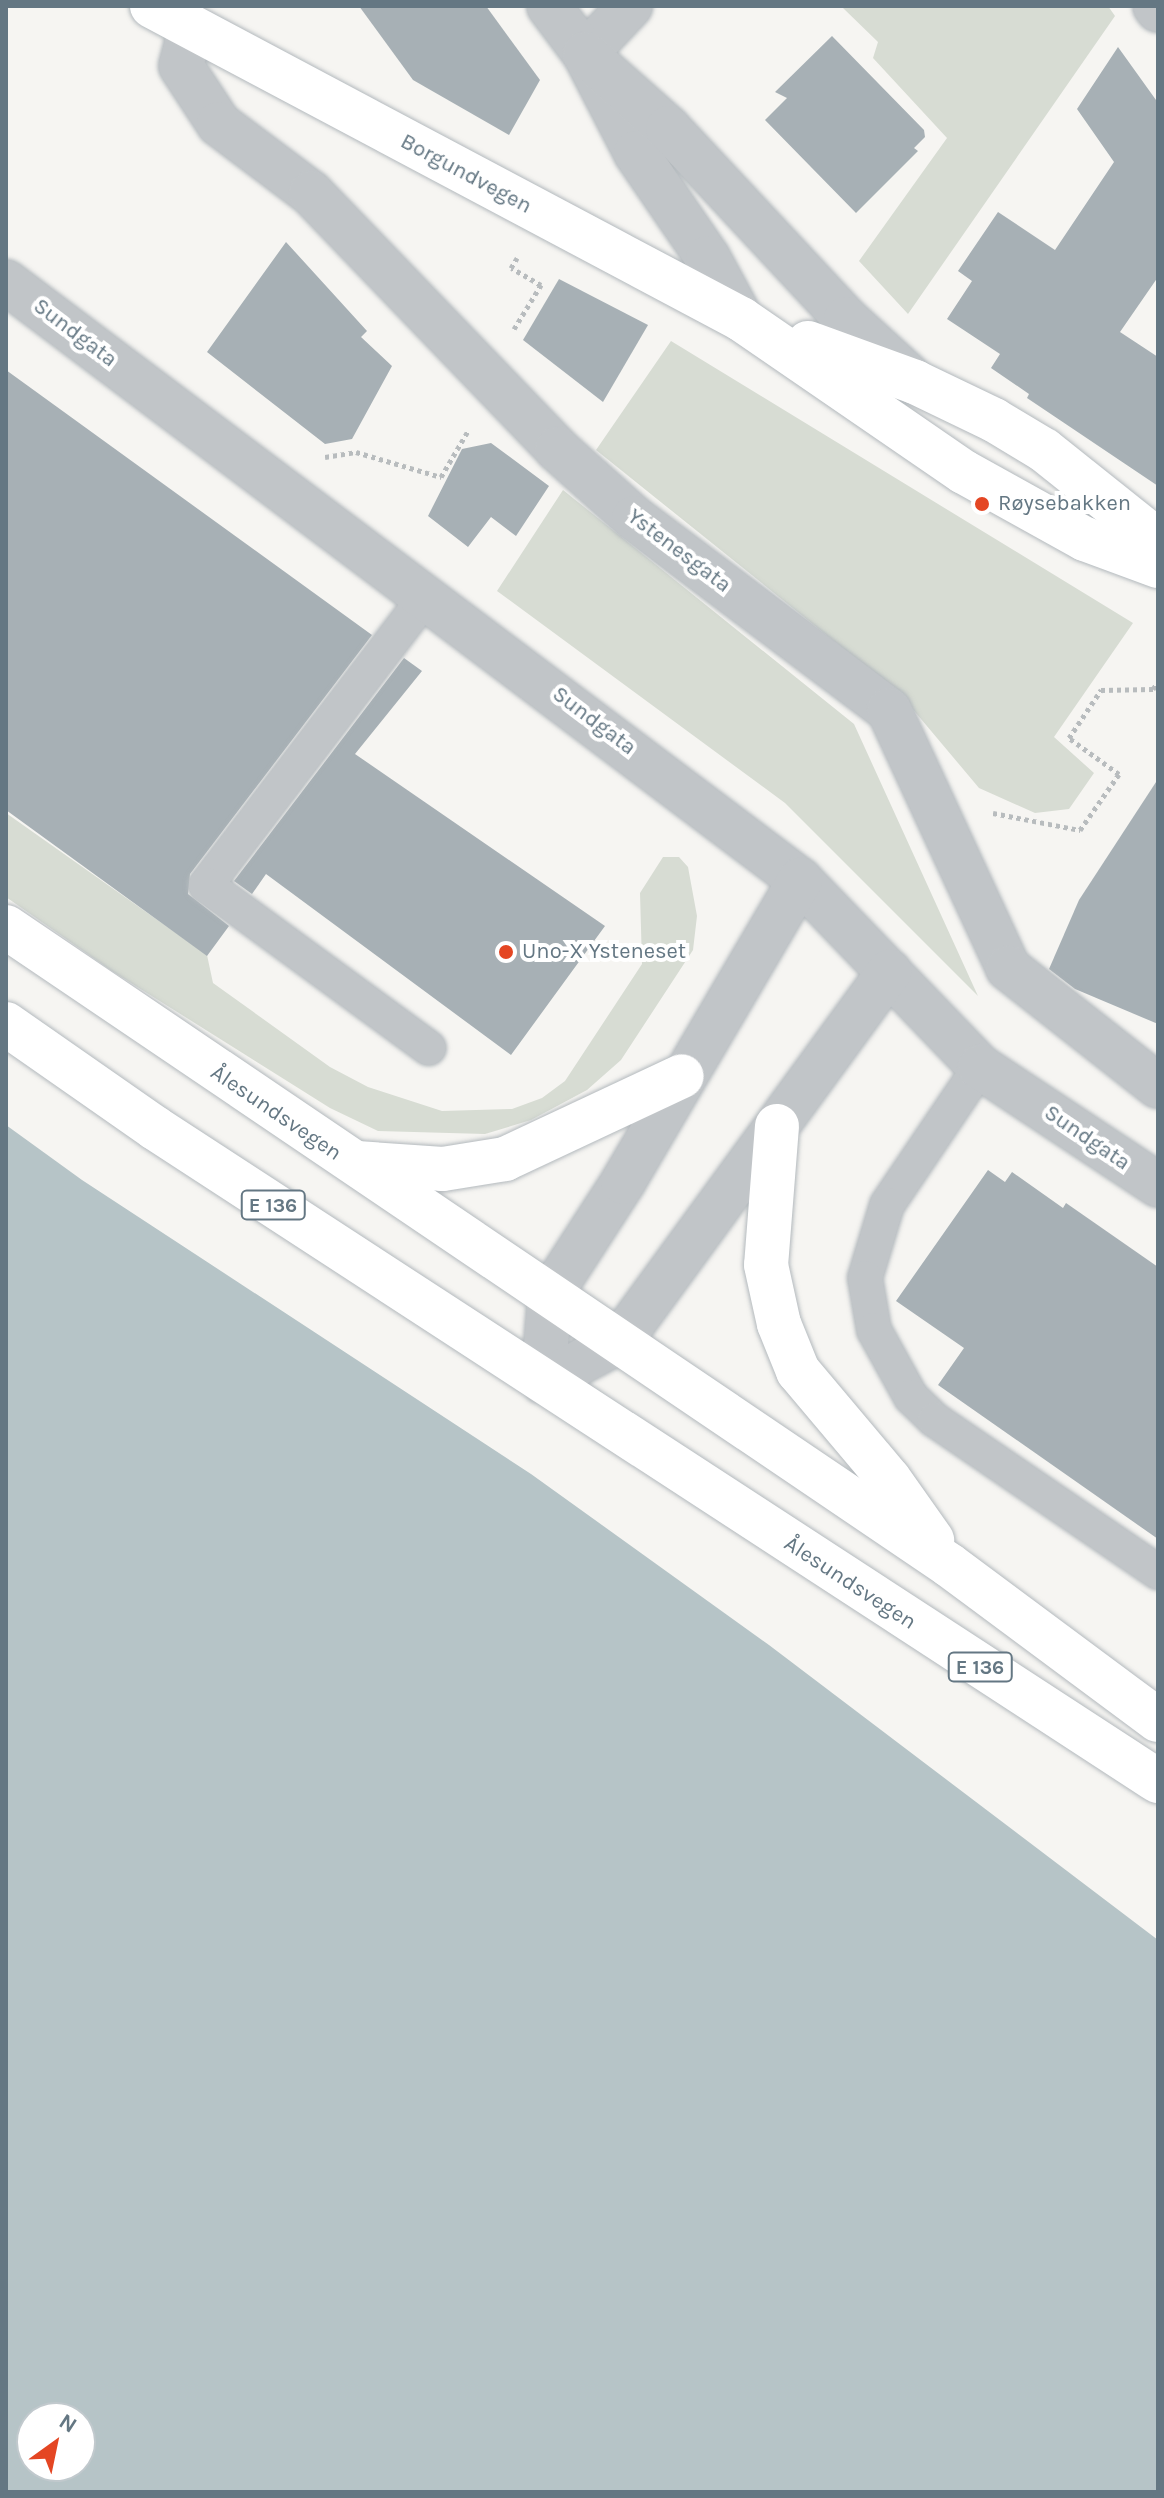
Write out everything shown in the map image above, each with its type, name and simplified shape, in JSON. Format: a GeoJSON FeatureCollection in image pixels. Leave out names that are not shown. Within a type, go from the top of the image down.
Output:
{"type":"FeatureCollection","features":[{"type":"Feature","properties":{"kind":"main road","name":"Borgundvegen"},"geometry":{"type":"LineString","coordinates":[[152,6],[741,319],[964,472],[1085,539],[1158,566]]}},
{"type":"Feature","properties":{"kind":"main road","name":"Borgundvegen"},"geometry":{"type":"LineString","coordinates":[[741,319],[915,382],[1044,450],[1158,541]]}},
{"type":"Feature","properties":{"kind":"main road","name":"Ålesundsvegen"},"geometry":{"type":"LineString","coordinates":[[6,927],[347,1161],[620,1341],[949,1565],[1158,1720]]}},
{"type":"Feature","properties":{"kind":"main road","name":"Ålesundsvegen"},"geometry":{"type":"LineString","coordinates":[[6,1024],[543,1382],[1158,1781]]}},
{"type":"Feature","properties":{"kind":"main road","name":"E 136"},"geometry":{"type":"LineString","coordinates":[[347,1161],[389,1169],[443,1169],[505,1159],[682,1076]]}},
{"type":"Feature","properties":{"kind":"main road","name":"E 136"},"geometry":{"type":"LineString","coordinates":[[777,1126],[766,1265],[779,1324],[798,1371],[889,1479],[949,1565]]}},
{"type":"Feature","properties":{"kind":"street","name":"Borgundvegen"},"geometry":{"type":"LineString","coordinates":[[549,6],[585,54],[636,153],[708,258],[741,319]]}},
{"type":"Feature","properties":{"kind":"street"},"geometry":{"type":"LineString","coordinates":[[585,54],[630,6]]}},
{"type":"Feature","properties":{"kind":"street","name":"Ystenesgata"},"geometry":{"type":"LineString","coordinates":[[191,27],[181,66],[219,124],[311,193],[557,449],[634,518],[889,710],[1008,968],[1158,1086]]}},
{"type":"Feature","properties":{"kind":"street","name":"Borgundvegen"},"geometry":{"type":"LineString","coordinates":[[585,54],[668,128],[846,319],[915,382]]}},
{"type":"Feature","properties":{"kind":"street","name":"Sundgata"},"geometry":{"type":"LineString","coordinates":[[6,282],[427,595],[800,880],[980,1067],[1158,1185]]}},
{"type":"Feature","properties":{"kind":"street"},"geometry":{"type":"LineString","coordinates":[[543,1382],[550,1295],[623,1182],[682,1076],[800,880]]}},
{"type":"Feature","properties":{"kind":"street"},"geometry":{"type":"LineString","coordinates":[[543,1382],[620,1341],[889,972]]}},
{"type":"Feature","properties":{"kind":"lane"},"geometry":{"type":"LineString","coordinates":[[427,595],[206,885],[429,1048]]}},
{"type":"Feature","properties":{"kind":"lane"},"geometry":{"type":"LineString","coordinates":[[980,1067],[887,1205],[865,1278],[874,1330],[911,1397],[935,1420],[1158,1572]]}},
{"type":"Feature","properties":{"kind":"path"},"geometry":{"type":"LineString","coordinates":[[511,268],[541,285],[511,334]]}},
{"type":"Feature","properties":{"kind":"path"},"geometry":{"type":"LineString","coordinates":[[356,452],[441,477],[473,423]]}},
{"type":"Feature","properties":{"kind":"path"},"geometry":{"type":"LineString","coordinates":[[929,800],[1080,830],[1119,774],[1069,738],[1101,690],[1153,689],[1158,682]]}},
{"type":"Feature","properties":{"kind":"shaded area"},"geometry":{"type":"Polygon","coordinates":[[[1108,6],[1115,16],[908,314],[859,261],[947,138],[873,58],[878,42],[843,8],[1108,6]]]}},
{"type":"Feature","properties":{"kind":"shaded area"},"geometry":{"type":"Polygon","coordinates":[[[671,341],[1133,623],[1054,737],[1094,773],[1069,809],[1035,813],[979,788],[900,694],[596,450],[671,341]]]}},
{"type":"Feature","properties":{"kind":"shaded area"},"geometry":{"type":"Polygon","coordinates":[[[563,490],[854,724],[978,996],[785,803],[497,591],[563,490]]]}},
{"type":"Feature","properties":{"kind":"shaded area"},"geometry":{"type":"Polygon","coordinates":[[[6,813],[207,955],[213,983],[330,1067],[368,1087],[442,1111],[512,1109],[542,1098],[565,1081],[642,964],[640,893],[663,857],[679,857],[688,867],[697,916],[693,950],[621,1060],[587,1090],[531,1120],[485,1134],[378,1131],[330,1108],[112,971],[6,897],[6,813]]]}},
{"type":"Feature","properties":{"kind":"shaded area"},"geometry":{"type":"Polygon","coordinates":[[[6,1125],[82,1180],[531,1474],[769,1645],[1158,1940],[1158,2492],[6,2492],[6,1125]]]}},
{"type":"Feature","properties":{"kind":"building"},"geometry":{"type":"Polygon","coordinates":[[[359,6],[486,6],[540,80],[509,135],[413,80],[359,6]]]}},
{"type":"Feature","properties":{"kind":"building"},"geometry":{"type":"Polygon","coordinates":[[[832,36],[924,130],[925,137],[914,148],[918,151],[856,213],[765,120],[787,98],[775,92],[832,36]]]}},
{"type":"Feature","properties":{"kind":"building"},"geometry":{"type":"Polygon","coordinates":[[[1118,47],[1156,100],[1158,96],[1158,277],[1120,332],[1158,357],[1158,486],[1027,398],[1029,394],[991,368],[1000,354],[947,319],[972,281],[958,271],[998,212],[1055,250],[1114,162],[1077,109],[1118,47]]]}},
{"type":"Feature","properties":{"kind":"building"},"geometry":{"type":"Polygon","coordinates":[[[286,242],[367,331],[361,337],[392,366],[352,439],[325,444],[207,352],[286,242]]]}},
{"type":"Feature","properties":{"kind":"building"},"geometry":{"type":"Polygon","coordinates":[[[559,279],[648,325],[603,402],[523,340],[559,279]]]}},
{"type":"Feature","properties":{"kind":"building"},"geometry":{"type":"Polygon","coordinates":[[[6,370],[372,635],[190,874],[188,894],[229,926],[207,956],[6,810],[6,370]]]}},
{"type":"Feature","properties":{"kind":"building"},"geometry":{"type":"Polygon","coordinates":[[[491,443],[549,486],[516,536],[491,517],[468,547],[428,516],[462,449],[491,443]]]}},
{"type":"Feature","properties":{"kind":"building"},"geometry":{"type":"Polygon","coordinates":[[[404,658],[422,671],[355,754],[605,926],[511,1055],[266,874],[252,894],[234,881],[404,658]]]}},
{"type":"Feature","properties":{"kind":"building"},"geometry":{"type":"Polygon","coordinates":[[[1158,779],[1158,1024],[1075,989],[1049,969],[1079,900],[1158,779]]]}},
{"type":"Feature","properties":{"kind":"building"},"geometry":{"type":"Polygon","coordinates":[[[988,1170],[1005,1182],[1012,1172],[1063,1208],[1066,1203],[1158,1267],[1158,1539],[938,1385],[964,1348],[896,1301],[988,1170]]]}},
{"type":"Feature","properties":{"kind":"place","name":"Røysebakken"},"geometry":{"type":"Point","coordinates":[982,504]}},
{"type":"Feature","properties":{"kind":"place","name":"Uno-X Ysteneset"},"geometry":{"type":"Point","coordinates":[506,952]}}]}
